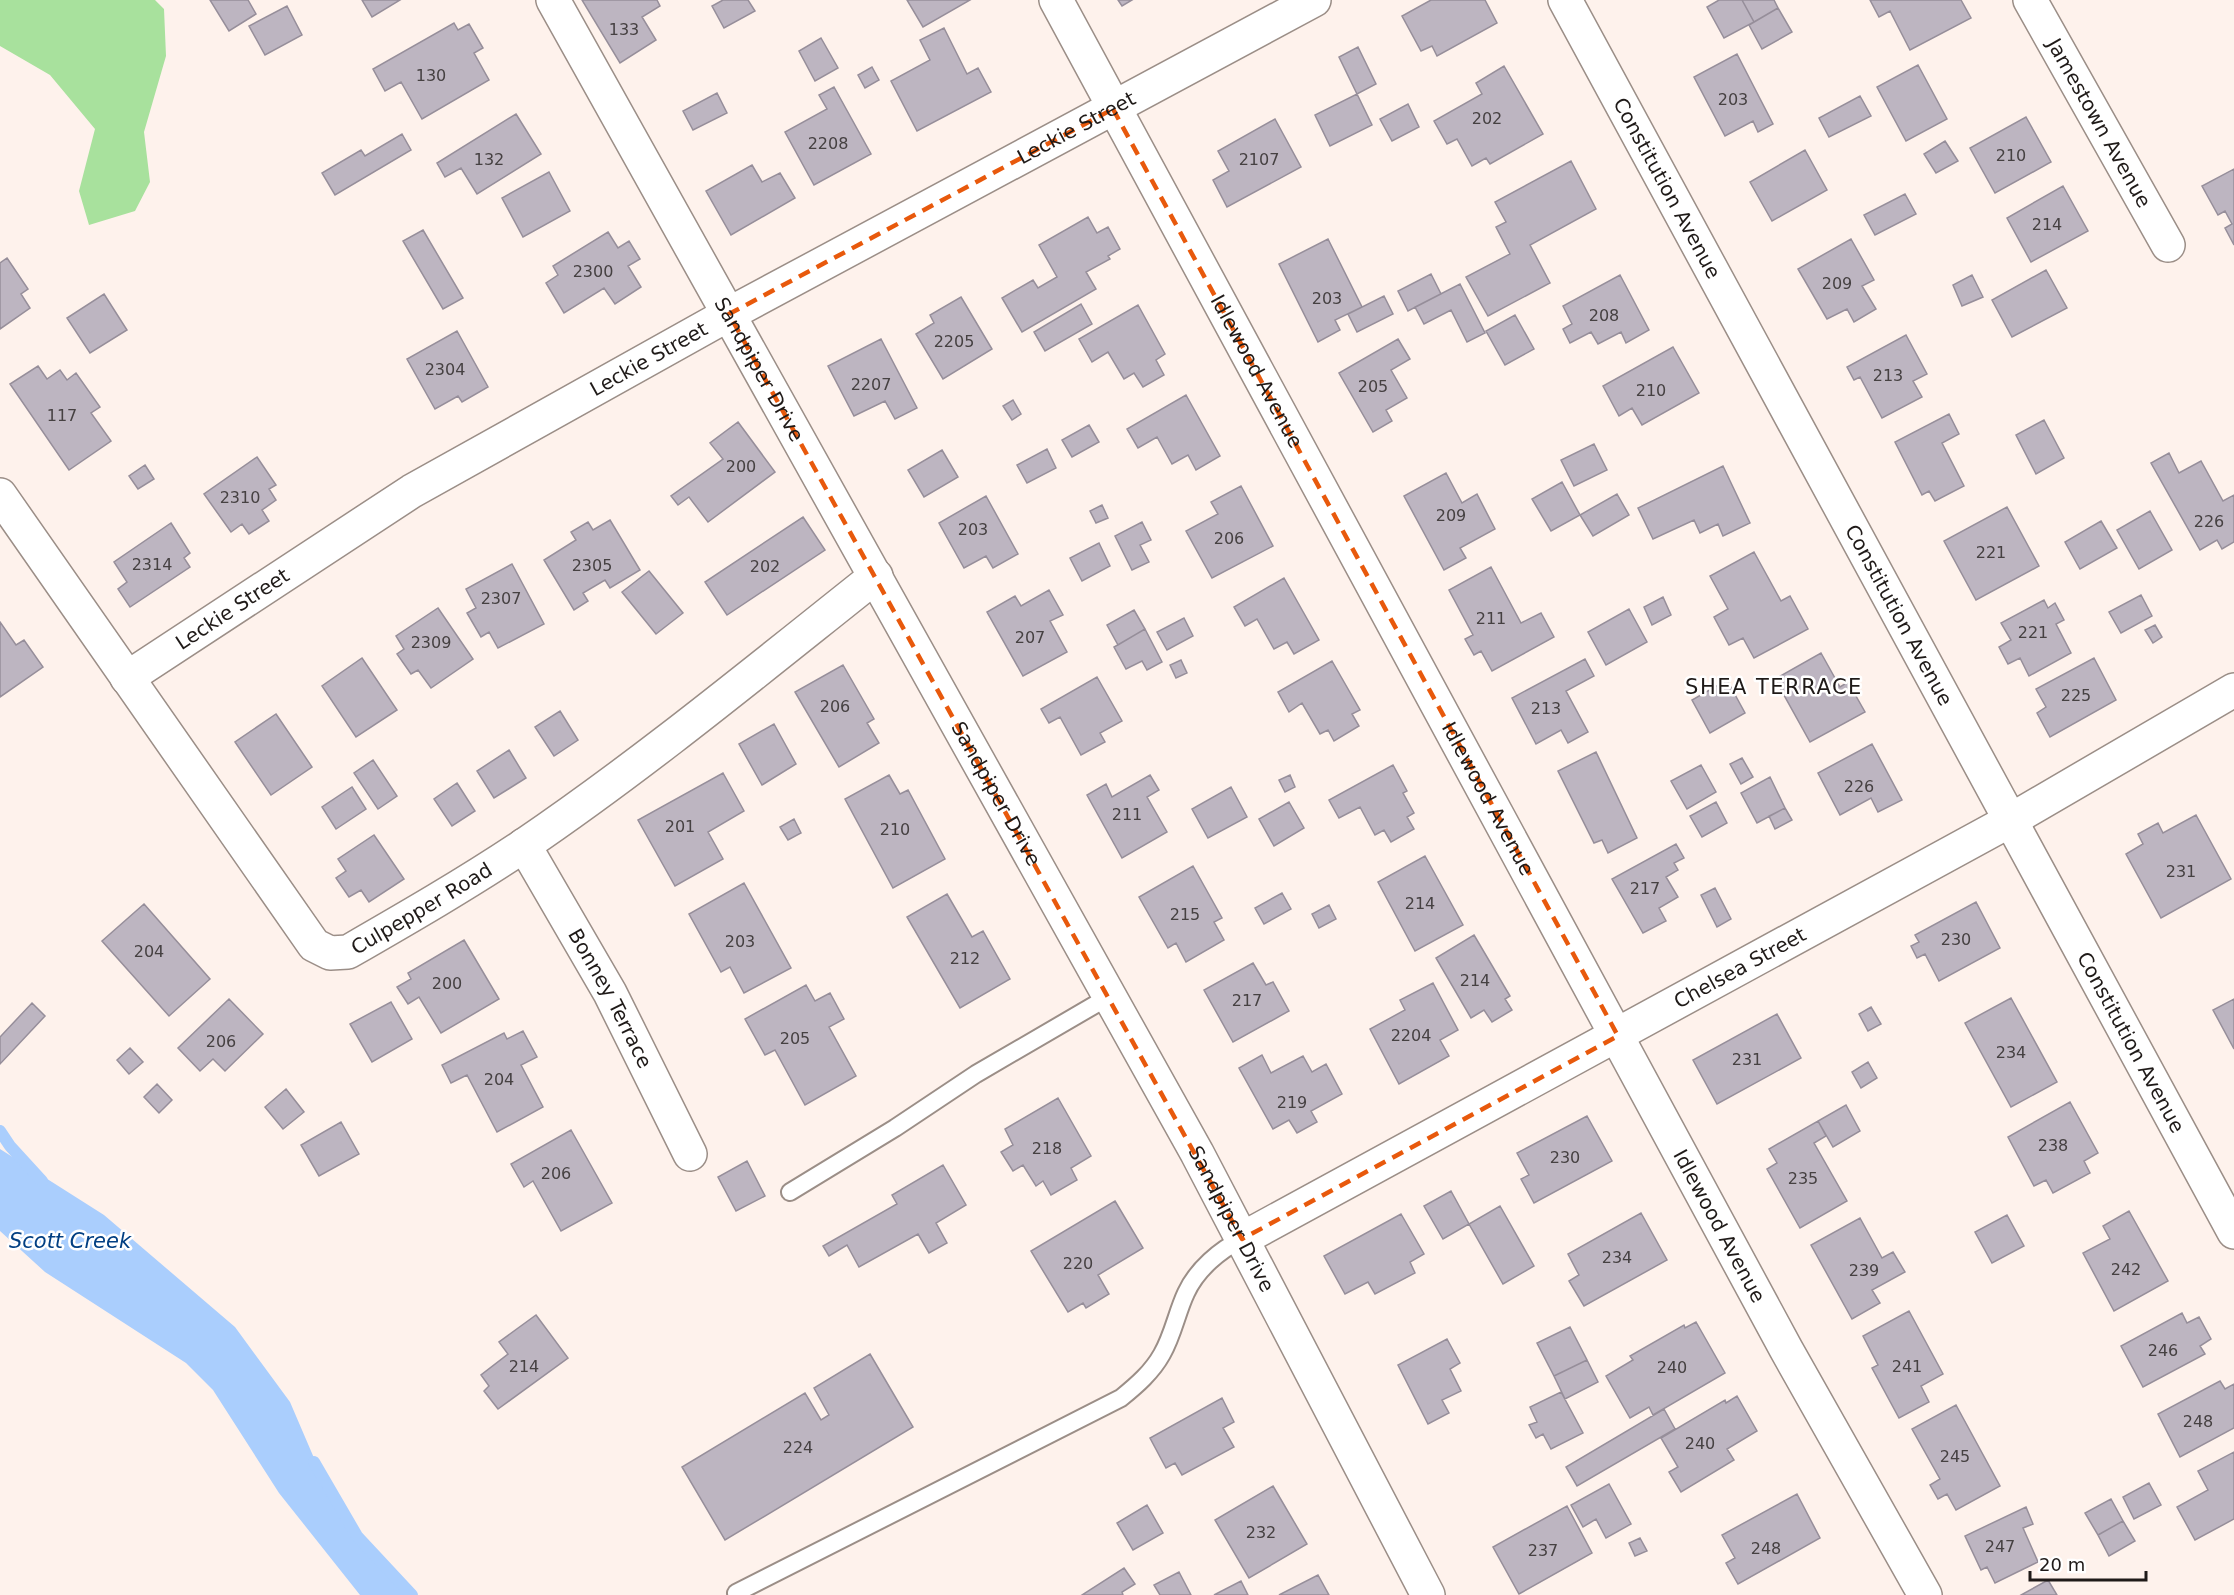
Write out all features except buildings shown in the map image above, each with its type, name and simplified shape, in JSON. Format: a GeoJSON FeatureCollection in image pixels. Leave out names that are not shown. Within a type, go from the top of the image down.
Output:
{"type":"FeatureCollection","features":[{"type":"Feature","properties":{"kind":"street","name":"Sandpiper Drive"},"geometry":{"type":"LineString","coordinates":[[553,0],[1197,1153],[1428,1595]]}},
{"type":"Feature","properties":{"kind":"street","name":"Idlewood Avenue"},"geometry":{"type":"LineString","coordinates":[[1056,0],[1786,1349],[1924,1595]]}},
{"type":"Feature","properties":{"kind":"street","name":"Leckie Street"},"geometry":{"type":"LineString","coordinates":[[127,678],[412,491],[729,314],[1314,0]]}},
{"type":"Feature","properties":{"kind":"street","name":"Constitution Avenue"},"geometry":{"type":"LineString","coordinates":[[1565,0],[2234,1232]]}},
{"type":"Feature","properties":{"kind":"street","name":"Jamestown Avenue"},"geometry":{"type":"LineString","coordinates":[[2031,0],[2168,245]]}},
{"type":"Feature","properties":{"kind":"street","name":"Culpepper Road"},"geometry":{"type":"LineString","coordinates":[[0,495],[314,945],[330,953],[348,952],[459,888],[524,845],[632,768],[876,576]]}},
{"type":"Feature","properties":{"kind":"street","name":"Chelsea Street"},"geometry":{"type":"LineString","coordinates":[[1242,1239],[2011,820],[2234,690]]}},
{"type":"Feature","properties":{"kind":"street","name":"Bonney Terrace"},"geometry":{"type":"LineString","coordinates":[[524,845],[610,993],[690,1154]]}},
{"type":"Feature","properties":{"kind":"lane"},"geometry":{"type":"LineString","coordinates":[[789,1192],[895,1128],[976,1074],[1110,996]]}},
{"type":"Feature","properties":{"kind":"lane"},"geometry":{"type":"LineString","coordinates":[[736,1593],[1121,1398],[1143,1381],[1163,1353],[1186,1291],[1206,1264],[1242,1239]]}},
{"type":"Feature","properties":{"kind":"highlighted area"},"geometry":{"type":"Polygon","coordinates":[[[1113,109],[1618,1036],[1242,1239],[729,314],[1113,109]]]}},
{"type":"Feature","properties":{"kind":"green space"},"geometry":{"type":"Polygon","coordinates":[[[0,0],[155,0],[164,9],[166,56],[144,132],[150,182],[135,211],[89,225],[79,191],[95,129],[50,75],[0,46],[0,0]]]}},
{"type":"Feature","properties":{"kind":"water","name":"Scott Creek"},"geometry":{"type":"Polygon","coordinates":[[[0,1149],[104,1215],[235,1327],[290,1402],[332,1500],[375,1562],[413,1595],[360,1595],[279,1493],[213,1390],[186,1363],[45,1272],[0,1231],[0,1149]]]}},
{"type":"Feature","properties":{"kind":"waterway"},"geometry":{"type":"LineString","coordinates":[[0,1131],[10,1146],[42,1181]]}},
{"type":"Feature","properties":{"kind":"waterway"},"geometry":{"type":"LineString","coordinates":[[314,1462],[357,1536],[412,1595]]}},
{"type":"Feature","properties":{"kind":"district","name":"SHEA TERRACE"},"geometry":{"type":"Point","coordinates":[1774,687]}}]}
